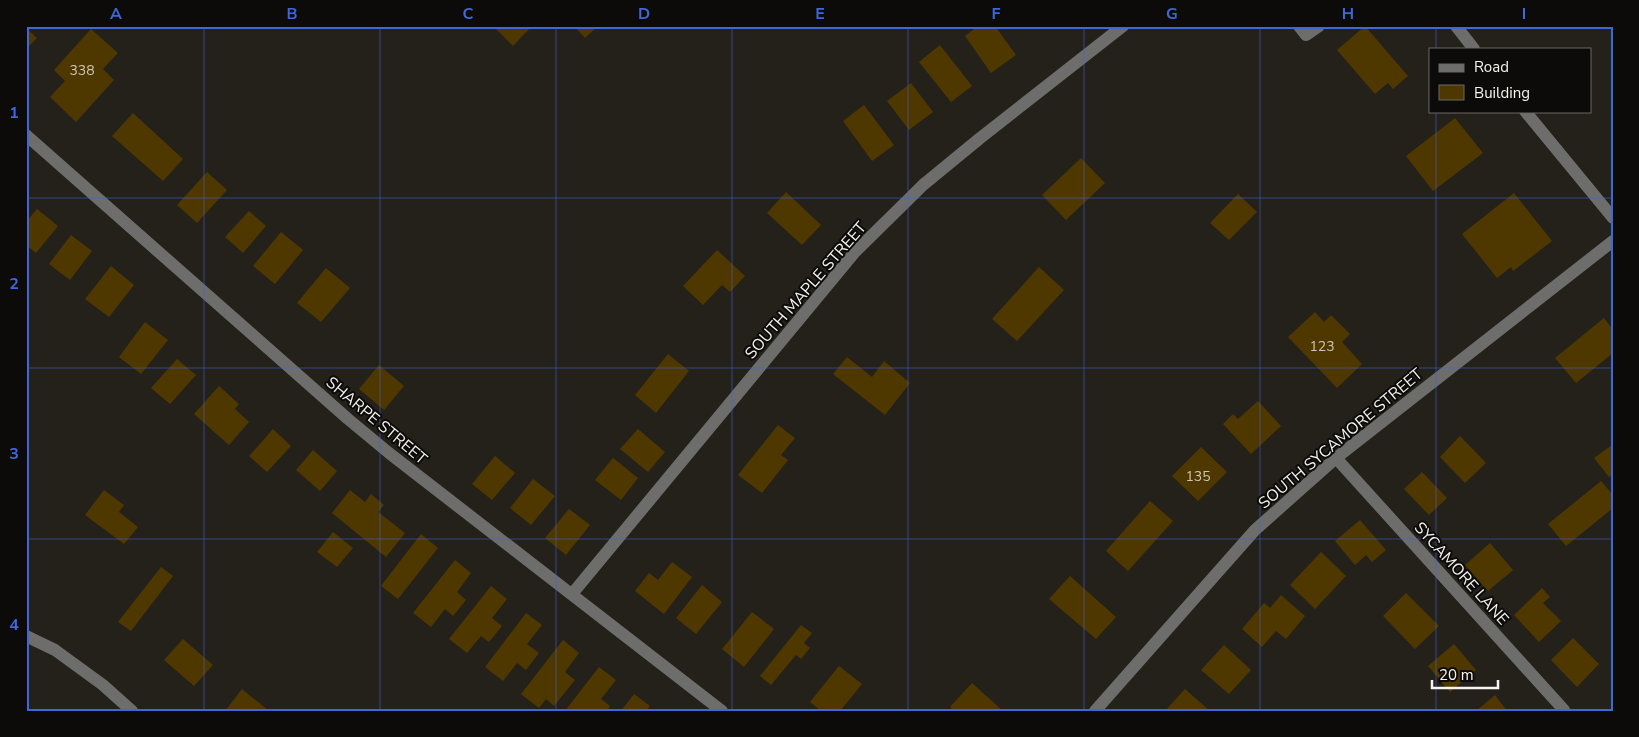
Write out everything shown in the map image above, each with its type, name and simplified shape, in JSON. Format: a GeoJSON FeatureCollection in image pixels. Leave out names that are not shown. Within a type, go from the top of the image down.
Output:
{"type":"FeatureCollection","features":[{"type":"Feature","properties":{"kind":"street","name":"SOUTH MAPLE STREET"},"geometry":{"type":"LineString","coordinates":[[572,594],[856,252],[930,179],[978,138],[1122,26]]}},
{"type":"Feature","properties":{"kind":"street"},"geometry":{"type":"LineString","coordinates":[[1303,30],[1320,26]]}},
{"type":"Feature","properties":{"kind":"street"},"geometry":{"type":"LineString","coordinates":[[1456,26],[1473,48]]}},
{"type":"Feature","properties":{"kind":"street"},"geometry":{"type":"LineString","coordinates":[[1526,112],[1613,218]]}},
{"type":"Feature","properties":{"kind":"street","name":"SHARPE STREET"},"geometry":{"type":"LineString","coordinates":[[26,135],[375,442],[722,711]]}},
{"type":"Feature","properties":{"kind":"street","name":"SOUTH SYCAMORE STREET"},"geometry":{"type":"LineString","coordinates":[[1095,711],[1255,530],[1336,458],[1613,241]]}},
{"type":"Feature","properties":{"kind":"street","name":"SYCAMORE LANE"},"geometry":{"type":"LineString","coordinates":[[1336,458],[1564,710]]}},
{"type":"Feature","properties":{"kind":"street"},"geometry":{"type":"LineString","coordinates":[[26,636],[55,650],[102,685],[132,711]]}},
{"type":"Feature","properties":{"kind":"building"},"geometry":{"type":"Polygon","coordinates":[[[493,26],[532,26],[513,46],[493,26]]]}},
{"type":"Feature","properties":{"kind":"building"},"geometry":{"type":"Polygon","coordinates":[[[574,26],[598,26],[585,38],[574,26]]]}},
{"type":"Feature","properties":{"kind":"building"},"geometry":{"type":"Polygon","coordinates":[[[978,26],[995,26],[1016,55],[991,73],[965,36],[978,26]]]}},
{"type":"Feature","properties":{"kind":"building"},"geometry":{"type":"Polygon","coordinates":[[[1365,26],[1408,76],[1393,89],[1388,83],[1375,94],[1337,50],[1365,26]]]}},
{"type":"Feature","properties":{"kind":"building"},"geometry":{"type":"Polygon","coordinates":[[[26,28],[37,38],[26,49],[26,28]]]}},
{"type":"Feature","properties":{"kind":"building"},"geometry":{"type":"Polygon","coordinates":[[[91,29],[118,53],[103,69],[114,80],[76,122],[50,97],[65,81],[54,70],[91,29]]]}},
{"type":"Feature","properties":{"kind":"building"},"geometry":{"type":"Polygon","coordinates":[[[940,45],[972,86],[951,102],[919,62],[940,45]]]}},
{"type":"Feature","properties":{"kind":"building"},"geometry":{"type":"Polygon","coordinates":[[[911,83],[933,112],[909,130],[887,101],[911,83]]]}},
{"type":"Feature","properties":{"kind":"building"},"geometry":{"type":"Polygon","coordinates":[[[864,105],[894,145],[872,161],[843,121],[864,105]]]}},
{"type":"Feature","properties":{"kind":"building"},"geometry":{"type":"Polygon","coordinates":[[[133,113],[183,159],[163,181],[112,136],[133,113]]]}},
{"type":"Feature","properties":{"kind":"building"},"geometry":{"type":"Polygon","coordinates":[[[1455,118],[1483,153],[1433,191],[1406,156],[1455,118]]]}},
{"type":"Feature","properties":{"kind":"building"},"geometry":{"type":"Polygon","coordinates":[[[1081,158],[1105,183],[1066,220],[1042,195],[1081,158]]]}},
{"type":"Feature","properties":{"kind":"building"},"geometry":{"type":"Polygon","coordinates":[[[207,172],[227,190],[197,223],[177,205],[207,172]]]}},
{"type":"Feature","properties":{"kind":"building"},"geometry":{"type":"Polygon","coordinates":[[[786,192],[821,225],[802,245],[767,213],[786,192]]]}},
{"type":"Feature","properties":{"kind":"building"},"geometry":{"type":"Polygon","coordinates":[[[1514,193],[1552,241],[1513,271],[1511,267],[1497,278],[1462,234],[1514,193]]]}},
{"type":"Feature","properties":{"kind":"building"},"geometry":{"type":"Polygon","coordinates":[[[1238,194],[1257,212],[1229,240],[1210,223],[1238,194]]]}},
{"type":"Feature","properties":{"kind":"building"},"geometry":{"type":"Polygon","coordinates":[[[37,209],[58,226],[36,253],[26,245],[26,222],[37,209]]]}},
{"type":"Feature","properties":{"kind":"building"},"geometry":{"type":"Polygon","coordinates":[[[249,211],[266,226],[243,253],[225,237],[249,211]]]}},
{"type":"Feature","properties":{"kind":"building"},"geometry":{"type":"Polygon","coordinates":[[[281,232],[303,250],[275,284],[253,266],[281,232]]]}},
{"type":"Feature","properties":{"kind":"building"},"geometry":{"type":"Polygon","coordinates":[[[71,235],[92,251],[70,280],[49,264],[71,235]]]}},
{"type":"Feature","properties":{"kind":"building"},"geometry":{"type":"Polygon","coordinates":[[[717,250],[745,276],[730,292],[722,285],[703,305],[683,286],[717,250]]]}},
{"type":"Feature","properties":{"kind":"building"},"geometry":{"type":"Polygon","coordinates":[[[111,266],[134,285],[109,317],[85,299],[111,266]]]}},
{"type":"Feature","properties":{"kind":"building"},"geometry":{"type":"Polygon","coordinates":[[[1039,267],[1064,290],[1017,341],[992,319],[1039,267]]]}},
{"type":"Feature","properties":{"kind":"building"},"geometry":{"type":"Polygon","coordinates":[[[326,268],[350,288],[321,322],[297,303],[326,268]]]}},
{"type":"Feature","properties":{"kind":"building"},"geometry":{"type":"Polygon","coordinates":[[[1315,312],[1324,322],[1331,315],[1350,334],[1342,342],[1362,364],[1337,388],[1288,337],[1315,312]]]}},
{"type":"Feature","properties":{"kind":"building"},"geometry":{"type":"Polygon","coordinates":[[[1604,318],[1613,330],[1613,353],[1576,383],[1555,358],[1604,318]]]}},
{"type":"Feature","properties":{"kind":"building"},"geometry":{"type":"Polygon","coordinates":[[[145,322],[168,340],[141,374],[119,357],[145,322]]]}},
{"type":"Feature","properties":{"kind":"building"},"geometry":{"type":"Polygon","coordinates":[[[668,354],[689,371],[656,413],[635,395],[668,354]]]}},
{"type":"Feature","properties":{"kind":"building"},"geometry":{"type":"Polygon","coordinates":[[[847,357],[872,377],[884,361],[910,383],[885,415],[833,374],[847,357]]]}},
{"type":"Feature","properties":{"kind":"building"},"geometry":{"type":"Polygon","coordinates":[[[177,359],[196,375],[170,404],[151,388],[177,359]]]}},
{"type":"Feature","properties":{"kind":"building"},"geometry":{"type":"Polygon","coordinates":[[[379,365],[404,386],[384,410],[359,389],[379,365]]]}},
{"type":"Feature","properties":{"kind":"building"},"geometry":{"type":"Polygon","coordinates":[[[219,386],[239,404],[235,409],[249,422],[229,445],[194,414],[219,386]]]}},
{"type":"Feature","properties":{"kind":"building"},"geometry":{"type":"Polygon","coordinates":[[[1258,401],[1281,426],[1251,454],[1223,424],[1233,414],[1238,419],[1258,401]]]}},
{"type":"Feature","properties":{"kind":"building"},"geometry":{"type":"Polygon","coordinates":[[[778,425],[795,438],[781,455],[788,460],[762,493],[738,475],[778,425]]]}},
{"type":"Feature","properties":{"kind":"building"},"geometry":{"type":"Polygon","coordinates":[[[273,429],[291,446],[267,472],[249,456],[273,429]]]}},
{"type":"Feature","properties":{"kind":"building"},"geometry":{"type":"Polygon","coordinates":[[[638,429],[665,452],[648,472],[620,449],[638,429]]]}},
{"type":"Feature","properties":{"kind":"building"},"geometry":{"type":"Polygon","coordinates":[[[1460,436],[1486,463],[1465,483],[1440,457],[1460,436]]]}},
{"type":"Feature","properties":{"kind":"building"},"geometry":{"type":"Polygon","coordinates":[[[1612,445],[1613,474],[1609,477],[1594,458],[1612,445]]]}},
{"type":"Feature","properties":{"kind":"building"},"geometry":{"type":"Polygon","coordinates":[[[1201,447],[1227,472],[1198,501],[1172,476],[1201,447]]]}},
{"type":"Feature","properties":{"kind":"building"},"geometry":{"type":"Polygon","coordinates":[[[313,450],[337,471],[320,491],[296,470],[313,450]]]}},
{"type":"Feature","properties":{"kind":"building"},"geometry":{"type":"Polygon","coordinates":[[[495,456],[515,473],[492,500],[472,484],[495,456]]]}},
{"type":"Feature","properties":{"kind":"building"},"geometry":{"type":"Polygon","coordinates":[[[613,458],[638,478],[621,500],[595,480],[613,458]]]}},
{"type":"Feature","properties":{"kind":"building"},"geometry":{"type":"Polygon","coordinates":[[[1422,472],[1447,498],[1429,515],[1404,489],[1422,472]]]}},
{"type":"Feature","properties":{"kind":"building"},"geometry":{"type":"Polygon","coordinates":[[[533,479],[555,496],[531,525],[510,508],[533,479]]]}},
{"type":"Feature","properties":{"kind":"building"},"geometry":{"type":"Polygon","coordinates":[[[1601,481],[1613,495],[1613,508],[1566,546],[1548,524],[1601,481]]]}},
{"type":"Feature","properties":{"kind":"building"},"geometry":{"type":"Polygon","coordinates":[[[104,490],[124,505],[119,512],[138,527],[124,544],[85,515],[104,490]]]}},
{"type":"Feature","properties":{"kind":"building"},"geometry":{"type":"Polygon","coordinates":[[[350,490],[365,502],[371,494],[384,505],[378,512],[405,533],[386,557],[332,513],[350,490]]]}},
{"type":"Feature","properties":{"kind":"building"},"geometry":{"type":"Polygon","coordinates":[[[1150,501],[1173,521],[1128,571],[1106,551],[1150,501]]]}},
{"type":"Feature","properties":{"kind":"building"},"geometry":{"type":"Polygon","coordinates":[[[569,509],[590,525],[566,555],[545,538],[569,509]]]}},
{"type":"Feature","properties":{"kind":"building"},"geometry":{"type":"Polygon","coordinates":[[[1360,520],[1386,550],[1372,562],[1366,555],[1355,565],[1335,541],[1360,520]]]}},
{"type":"Feature","properties":{"kind":"building"},"geometry":{"type":"Polygon","coordinates":[[[333,532],[353,548],[337,567],[317,552],[333,532]]]}},
{"type":"Feature","properties":{"kind":"building"},"geometry":{"type":"Polygon","coordinates":[[[421,534],[438,548],[398,599],[381,586],[421,534]]]}},
{"type":"Feature","properties":{"kind":"building"},"geometry":{"type":"Polygon","coordinates":[[[1490,543],[1513,570],[1488,591],[1465,565],[1490,543]]]}},
{"type":"Feature","properties":{"kind":"building"},"geometry":{"type":"Polygon","coordinates":[[[1321,552],[1346,576],[1315,609],[1290,585],[1321,552]]]}},
{"type":"Feature","properties":{"kind":"building"},"geometry":{"type":"Polygon","coordinates":[[[455,560],[471,573],[457,592],[466,600],[453,616],[445,609],[431,627],[413,613],[455,560]]]}},
{"type":"Feature","properties":{"kind":"building"},"geometry":{"type":"Polygon","coordinates":[[[672,562],[692,577],[664,614],[635,591],[649,573],[658,580],[672,562]]]}},
{"type":"Feature","properties":{"kind":"building"},"geometry":{"type":"Polygon","coordinates":[[[161,567],[173,576],[131,631],[118,622],[161,567]]]}},
{"type":"Feature","properties":{"kind":"building"},"geometry":{"type":"Polygon","coordinates":[[[1070,576],[1116,617],[1096,639],[1049,599],[1070,576]]]}},
{"type":"Feature","properties":{"kind":"building"},"geometry":{"type":"Polygon","coordinates":[[[702,585],[722,602],[696,634],[676,618],[702,585]]]}},
{"type":"Feature","properties":{"kind":"building"},"geometry":{"type":"Polygon","coordinates":[[[491,586],[507,599],[492,618],[502,626],[489,642],[481,636],[467,653],[449,639],[491,586]]]}},
{"type":"Feature","properties":{"kind":"building"},"geometry":{"type":"Polygon","coordinates":[[[1542,588],[1550,597],[1543,603],[1561,621],[1539,642],[1514,615],[1542,588]]]}},
{"type":"Feature","properties":{"kind":"building"},"geometry":{"type":"Polygon","coordinates":[[[1406,593],[1439,626],[1415,649],[1383,616],[1406,593]]]}},
{"type":"Feature","properties":{"kind":"building"},"geometry":{"type":"Polygon","coordinates":[[[1281,595],[1305,616],[1286,639],[1276,631],[1262,647],[1242,629],[1264,603],[1270,608],[1281,595]]]}},
{"type":"Feature","properties":{"kind":"building"},"geometry":{"type":"Polygon","coordinates":[[[752,612],[774,629],[744,667],[722,649],[752,612]]]}},
{"type":"Feature","properties":{"kind":"building"},"geometry":{"type":"Polygon","coordinates":[[[526,613],[542,625],[527,644],[539,653],[526,670],[517,663],[503,681],[485,667],[526,613]]]}},
{"type":"Feature","properties":{"kind":"building"},"geometry":{"type":"Polygon","coordinates":[[[801,625],[812,633],[804,643],[810,648],[801,659],[796,655],[771,685],[760,676],[801,625]]]}},
{"type":"Feature","properties":{"kind":"building"},"geometry":{"type":"Polygon","coordinates":[[[1573,638],[1599,664],[1577,687],[1551,660],[1573,638]]]}},
{"type":"Feature","properties":{"kind":"building"},"geometry":{"type":"Polygon","coordinates":[[[183,639],[213,665],[194,686],[164,660],[183,639]]]}},
{"type":"Feature","properties":{"kind":"building"},"geometry":{"type":"Polygon","coordinates":[[[563,640],[579,653],[565,672],[575,680],[554,706],[546,699],[539,708],[521,694],[563,640]]]}},
{"type":"Feature","properties":{"kind":"building"},"geometry":{"type":"Polygon","coordinates":[[[1454,644],[1476,670],[1450,692],[1428,666],[1454,644]]]}},
{"type":"Feature","properties":{"kind":"building"},"geometry":{"type":"Polygon","coordinates":[[[1224,645],[1251,670],[1229,694],[1201,670],[1224,645]]]}},
{"type":"Feature","properties":{"kind":"building"},"geometry":{"type":"Polygon","coordinates":[[[839,666],[862,684],[840,711],[821,711],[810,702],[839,666]]]}},
{"type":"Feature","properties":{"kind":"building"},"geometry":{"type":"Polygon","coordinates":[[[599,667],[616,680],[601,699],[610,706],[607,711],[565,711],[599,667]]]}},
{"type":"Feature","properties":{"kind":"building"},"geometry":{"type":"Polygon","coordinates":[[[972,683],[1003,711],[953,711],[950,707],[972,683]]]}},
{"type":"Feature","properties":{"kind":"building"},"geometry":{"type":"Polygon","coordinates":[[[242,689],[269,711],[225,711],[242,689]]]}},
{"type":"Feature","properties":{"kind":"building"},"geometry":{"type":"Polygon","coordinates":[[[1185,689],[1210,711],[1165,711],[1185,689]]]}},
{"type":"Feature","properties":{"kind":"building"},"geometry":{"type":"Polygon","coordinates":[[[634,694],[650,706],[646,711],[621,711],[634,694]]]}},
{"type":"Feature","properties":{"kind":"building"},"geometry":{"type":"Polygon","coordinates":[[[1495,695],[1507,711],[1476,711],[1495,695]]]}}]}
